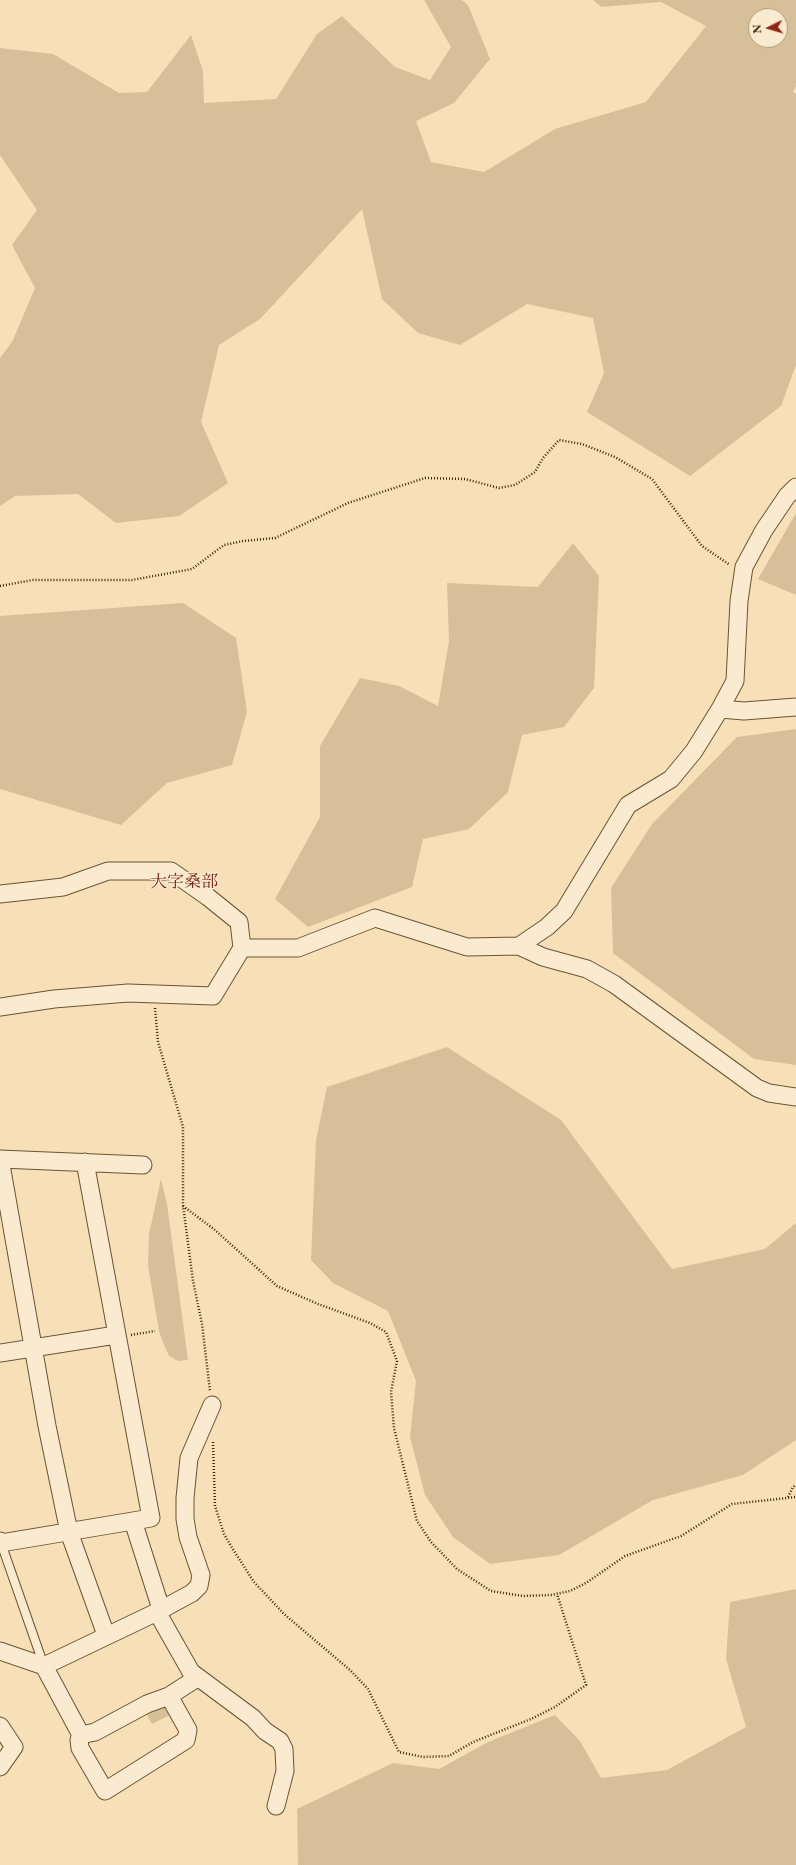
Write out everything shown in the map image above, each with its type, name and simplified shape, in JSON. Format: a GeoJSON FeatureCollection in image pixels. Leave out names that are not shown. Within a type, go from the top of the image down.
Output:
{"type":"FeatureCollection","features":[{"type":"Feature","properties":{"kind":"street"},"geometry":{"type":"LineString","coordinates":[[519,946],[547,927],[564,911],[628,806],[671,779],[694,751],[720,709],[735,681],[739,601],[744,567],[764,530],[787,496],[796,487]]}},
{"type":"Feature","properties":{"kind":"street"},"geometry":{"type":"LineString","coordinates":[[720,709],[744,711],[796,707]]}},
{"type":"Feature","properties":{"kind":"street"},"geometry":{"type":"LineString","coordinates":[[0,894],[62,887],[108,871],[171,871],[208,897],[239,922],[242,948],[213,996],[128,993],[54,999],[0,1007]]}},
{"type":"Feature","properties":{"kind":"street"},"geometry":{"type":"LineString","coordinates":[[242,948],[298,948],[375,918],[467,947],[519,946],[543,957],[587,969],[614,984],[757,1088],[769,1093],[796,1096]]}},
{"type":"Feature","properties":{"kind":"street"},"geometry":{"type":"LineString","coordinates":[[106,1635],[69,1532],[46,1426],[0,1159],[143,1165]]}},
{"type":"Feature","properties":{"kind":"street"},"geometry":{"type":"LineString","coordinates":[[0,1542],[151,1518],[116,1336],[85,1162]]}},
{"type":"Feature","properties":{"kind":"street"},"geometry":{"type":"LineString","coordinates":[[0,1353],[116,1336]]}},
{"type":"Feature","properties":{"kind":"street"},"geometry":{"type":"LineString","coordinates":[[44,1666],[192,1593],[199,1586],[201,1575],[188,1537],[185,1519],[185,1498],[189,1458],[212,1405]]}},
{"type":"Feature","properties":{"kind":"street"},"geometry":{"type":"LineString","coordinates":[[133,1521],[159,1610],[191,1672],[197,1678],[253,1718],[265,1731],[280,1741],[284,1749],[285,1771],[276,1806]]}},
{"type":"Feature","properties":{"kind":"street"},"geometry":{"type":"LineString","coordinates":[[0,1651],[44,1666],[81,1735],[79,1740],[80,1748],[105,1791],[186,1740],[188,1730],[169,1696]]}},
{"type":"Feature","properties":{"kind":"street"},"geometry":{"type":"LineString","coordinates":[[81,1735],[95,1732],[147,1704],[169,1696],[197,1678]]}},
{"type":"Feature","properties":{"kind":"street"},"geometry":{"type":"LineString","coordinates":[[0,1726],[14,1747],[0,1767]]}},
{"type":"Feature","properties":{"kind":"lane"},"geometry":{"type":"LineString","coordinates":[[0,1542],[44,1666]]}},
{"type":"Feature","properties":{"kind":"path"},"geometry":{"type":"LineString","coordinates":[[0,586],[33,580],[132,580],[192,568],[224,545],[243,541],[275,538],[348,503],[425,478],[465,479],[499,488],[515,485],[535,472],[543,458],[559,440],[582,444],[615,457],[652,479],[702,546],[743,574]]}},
{"type":"Feature","properties":{"kind":"path"},"geometry":{"type":"LineString","coordinates":[[153,993],[158,1042],[183,1127],[183,1205],[193,1281],[202,1324],[212,1405]]}},
{"type":"Feature","properties":{"kind":"path"},"geometry":{"type":"LineString","coordinates":[[183,1205],[215,1230],[277,1286],[318,1304],[370,1322],[386,1332],[397,1361],[391,1392],[394,1428],[417,1521],[428,1537],[458,1569],[491,1591],[522,1596],[557,1594],[570,1591],[586,1583],[626,1556],[681,1536],[732,1504],[796,1497]]}},
{"type":"Feature","properties":{"kind":"path"},"geometry":{"type":"LineString","coordinates":[[116,1336],[155,1331]]}},
{"type":"Feature","properties":{"kind":"path"},"geometry":{"type":"LineString","coordinates":[[213,1436],[215,1506],[224,1534],[234,1551],[254,1582],[284,1614],[350,1670],[368,1689],[399,1752],[423,1757],[449,1756],[473,1742],[530,1719],[555,1707],[586,1686],[557,1594]]}},
{"type":"Feature","properties":{"kind":"path"},"geometry":{"type":"LineString","coordinates":[[788,1498],[796,1484]]}},
{"type":"Feature","properties":{"kind":"shaded area"},"geometry":{"type":"Polygon","coordinates":[[[424,0],[462,0],[468,5],[490,59],[454,103],[416,121],[431,162],[484,172],[555,129],[646,102],[706,26],[661,2],[601,7],[593,0],[796,0],[796,86],[793,92],[796,94],[796,365],[781,406],[690,476],[587,412],[604,373],[593,318],[527,304],[460,345],[418,333],[382,299],[362,209],[260,319],[219,345],[201,422],[228,483],[179,516],[116,523],[78,494],[15,496],[0,506],[0,358],[12,342],[35,288],[12,245],[37,210],[0,155],[0,48],[53,54],[119,93],[147,92],[191,35],[203,71],[204,103],[276,99],[317,34],[342,16],[395,67],[430,80],[451,47],[424,0]]]}},
{"type":"Feature","properties":{"kind":"shaded area"},"geometry":{"type":"Polygon","coordinates":[[[796,513],[796,595],[758,579],[796,513]]]}},
{"type":"Feature","properties":{"kind":"shaded area"},"geometry":{"type":"Polygon","coordinates":[[[573,543],[599,576],[594,688],[564,727],[522,735],[508,792],[469,829],[423,839],[412,887],[308,927],[275,899],[320,817],[320,746],[360,678],[399,686],[438,706],[449,641],[447,583],[538,587],[573,543]]]}},
{"type":"Feature","properties":{"kind":"shaded area"},"geometry":{"type":"Polygon","coordinates":[[[183,603],[236,638],[247,712],[232,765],[167,783],[121,825],[0,789],[0,616],[183,603]]]}},
{"type":"Feature","properties":{"kind":"shaded area"},"geometry":{"type":"Polygon","coordinates":[[[796,729],[796,1065],[754,1059],[613,953],[611,888],[652,824],[737,737],[796,729]]]}},
{"type":"Feature","properties":{"kind":"shaded area"},"geometry":{"type":"Polygon","coordinates":[[[447,1047],[561,1120],[672,1269],[765,1249],[796,1223],[796,1440],[743,1475],[653,1500],[559,1555],[490,1564],[453,1537],[425,1495],[410,1437],[416,1381],[388,1311],[333,1283],[311,1260],[316,1140],[327,1087],[447,1047]]]}},
{"type":"Feature","properties":{"kind":"shaded area"},"geometry":{"type":"Polygon","coordinates":[[[161,1179],[167,1204],[188,1360],[178,1361],[169,1356],[162,1340],[159,1331],[148,1266],[149,1234],[161,1179]]]}},
{"type":"Feature","properties":{"kind":"shaded area"},"geometry":{"type":"Polygon","coordinates":[[[796,1589],[796,1865],[298,1865],[297,1809],[393,1763],[439,1769],[488,1742],[555,1715],[580,1741],[601,1778],[667,1770],[746,1727],[726,1659],[730,1602],[796,1589]]]}},
{"type":"Feature","properties":{"kind":"shaded area"},"geometry":{"type":"Polygon","coordinates":[[[168,1702],[174,1713],[152,1724],[146,1713],[168,1702]]]}},
{"type":"Feature","properties":{"kind":"district","name":"大字桑部"},"geometry":{"type":"Point","coordinates":[184,882]}}]}
